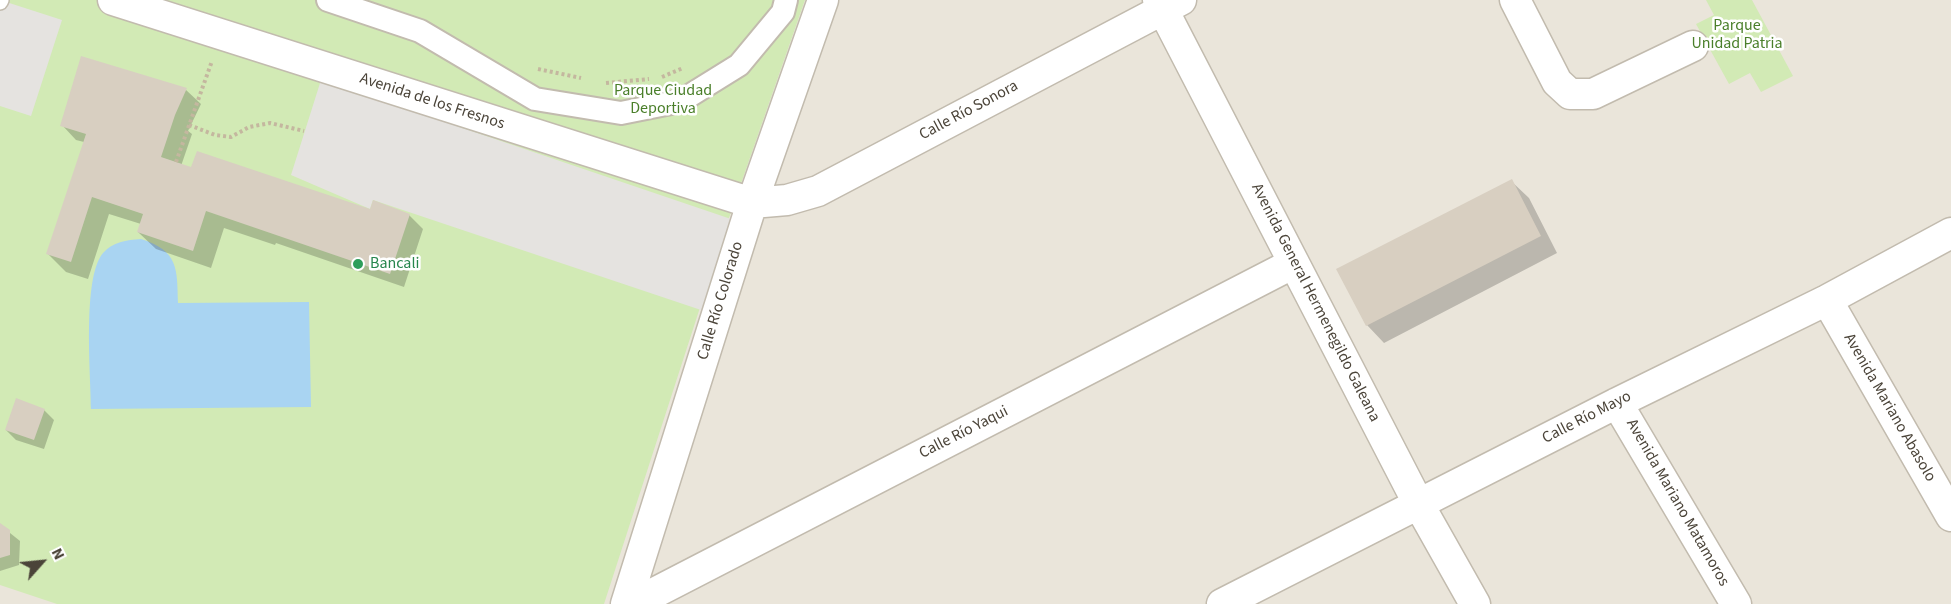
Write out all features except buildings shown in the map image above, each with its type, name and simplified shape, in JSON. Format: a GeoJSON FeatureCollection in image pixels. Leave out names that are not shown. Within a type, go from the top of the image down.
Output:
{"type":"FeatureCollection","features":[{"type":"Feature","properties":{"kind":"street","name":"Avenida de los Fresnos"},"geometry":{"type":"LineString","coordinates":[[113,0],[752,203]]}},
{"type":"Feature","properties":{"kind":"street"},"geometry":{"type":"LineString","coordinates":[[328,0],[420,31],[535,99],[621,113],[681,101],[739,65],[783,12],[786,0]]}},
{"type":"Feature","properties":{"kind":"street","name":"Calle Río Colorado"},"geometry":{"type":"LineString","coordinates":[[626,604],[752,203],[822,0]]}},
{"type":"Feature","properties":{"kind":"street"},"geometry":{"type":"LineString","coordinates":[[1515,0],[1557,82],[1570,94],[1593,94],[1693,46]]}},
{"type":"Feature","properties":{"kind":"street","name":"Calle Río Sonora"},"geometry":{"type":"LineString","coordinates":[[752,203],[788,200],[818,191],[1167,3]]}},
{"type":"Feature","properties":{"kind":"street","name":"Avenida General Hermenegildo Galeana"},"geometry":{"type":"LineString","coordinates":[[1167,3],[1294,263],[1418,503],[1475,604]]}},
{"type":"Feature","properties":{"kind":"street","name":"Calle Río Mayo"},"geometry":{"type":"LineString","coordinates":[[1222,604],[1617,403],[1827,300],[1951,233]]}},
{"type":"Feature","properties":{"kind":"street","name":"Calle Río Yaqui"},"geometry":{"type":"LineString","coordinates":[[633,604],[1294,263]]}},
{"type":"Feature","properties":{"kind":"street","name":"Avenida Mariano Abasolo"},"geometry":{"type":"LineString","coordinates":[[1827,300],[1951,516]]}},
{"type":"Feature","properties":{"kind":"street","name":"Avenida Mariano Matamoros"},"geometry":{"type":"LineString","coordinates":[[1617,403],[1736,604]]}},
{"type":"Feature","properties":{"kind":"path"},"geometry":{"type":"LineString","coordinates":[[176,162],[221,35]]}},
{"type":"Feature","properties":{"kind":"path"},"geometry":{"type":"LineString","coordinates":[[531,65],[542,71],[584,79]]}},
{"type":"Feature","properties":{"kind":"path"},"geometry":{"type":"LineString","coordinates":[[605,83],[658,79],[690,65]]}},
{"type":"Feature","properties":{"kind":"path"},"geometry":{"type":"LineString","coordinates":[[189,125],[215,135],[231,137],[249,127],[270,123],[304,131]]}},
{"type":"Feature","properties":{"kind":"shaded area"},"geometry":{"type":"Polygon","coordinates":[[[0,0],[1951,0],[1951,604],[0,604],[0,0]]]}},
{"type":"Feature","properties":{"kind":"shaded area"},"geometry":{"type":"Polygon","coordinates":[[[0,0],[62,20],[31,116],[0,106],[0,0]]]}},
{"type":"Feature","properties":{"kind":"shaded area"},"geometry":{"type":"Polygon","coordinates":[[[321,80],[731,219],[701,310],[373,200],[370,209],[291,175],[321,80]]]}},
{"type":"Feature","properties":{"kind":"green space","name":"Bancali"},"geometry":{"type":"Polygon","coordinates":[[[0,0],[805,0],[729,218],[604,604],[57,604],[0,585],[0,0]]]}},
{"type":"Feature","properties":{"kind":"green space","name":"Parque Unidad Patria"},"geometry":{"type":"Polygon","coordinates":[[[1706,0],[1752,0],[1793,76],[1761,92],[1750,73],[1729,84],[1696,24],[1714,15],[1706,0]]]}},
{"type":"Feature","properties":{"kind":"water"},"geometry":{"type":"Polygon","coordinates":[[[141,239],[163,249],[169,256],[176,271],[178,303],[309,302],[311,407],[91,409],[89,328],[92,283],[96,265],[103,253],[111,246],[141,239]]]}},
{"type":"Feature","properties":{"kind":"place","name":"Bancali"},"geometry":{"type":"Point","coordinates":[358,264]}},
{"type":"Feature","properties":{"kind":"park label","name":"Parque Ciudad Deportiva"},"geometry":{"type":"Point","coordinates":[663,100]}}]}
